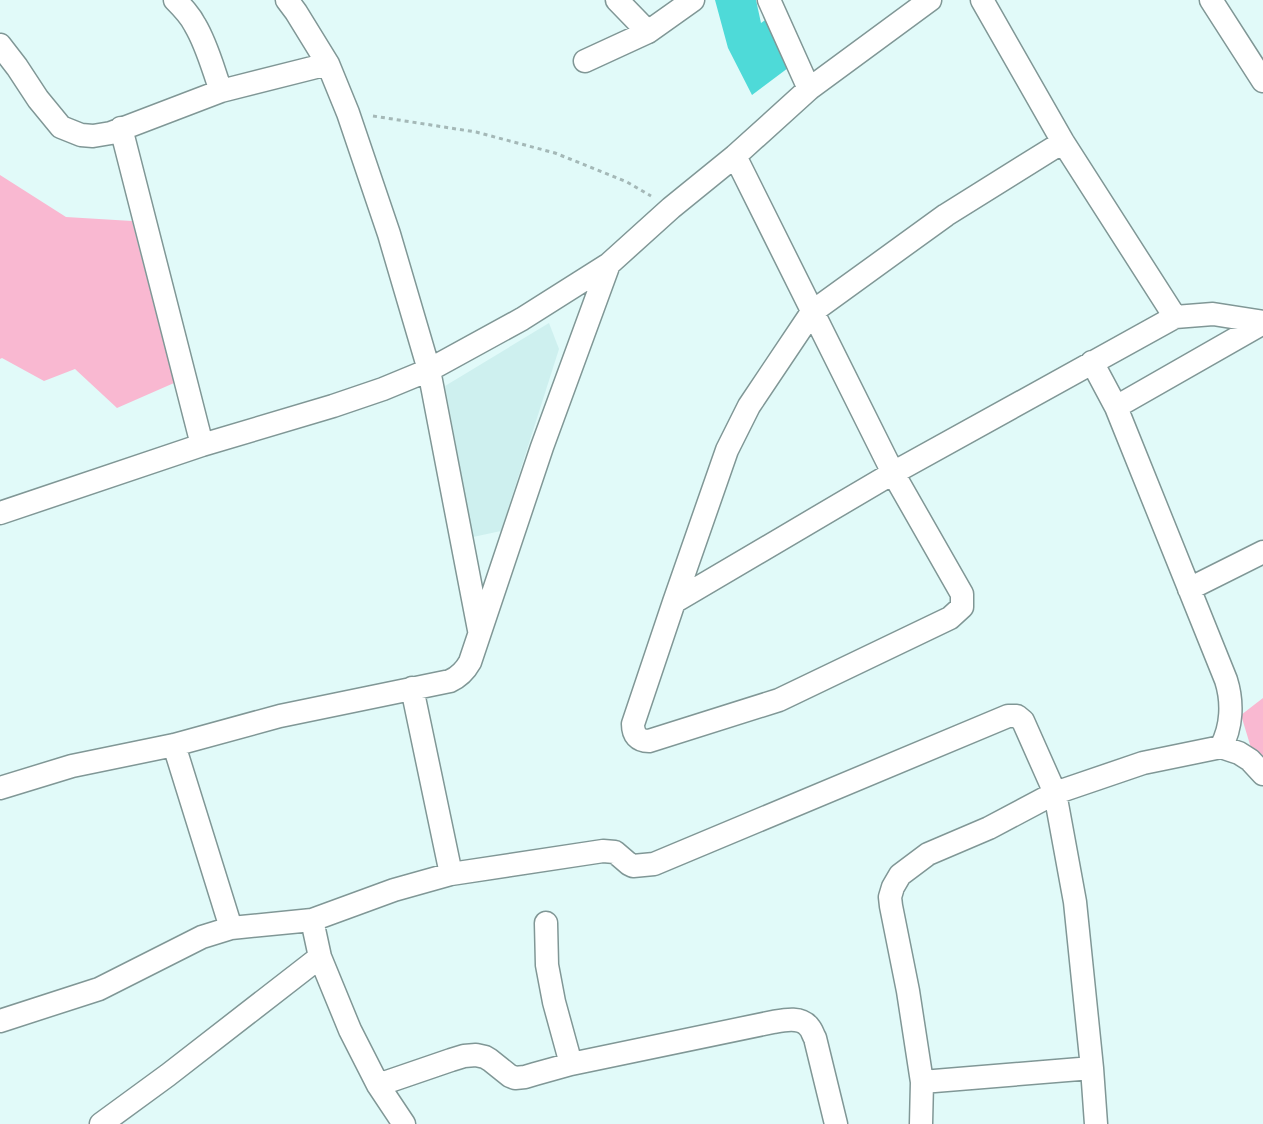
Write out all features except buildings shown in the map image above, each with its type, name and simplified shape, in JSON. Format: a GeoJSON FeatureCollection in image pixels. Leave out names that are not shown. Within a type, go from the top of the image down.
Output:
{"type":"FeatureCollection","features":[{"type":"Feature","properties":{"kind":"street"},"geometry":{"type":"LineString","coordinates":[[175,0],[186,10],[195,24],[221,91]]}},
{"type":"Feature","properties":{"kind":"street"},"geometry":{"type":"LineString","coordinates":[[287,0],[328,64],[348,113],[389,234],[429,370],[479,632]]}},
{"type":"Feature","properties":{"kind":"street"},"geometry":{"type":"LineString","coordinates":[[617,0],[648,32]]}},
{"type":"Feature","properties":{"kind":"street"},"geometry":{"type":"LineString","coordinates":[[585,61],[648,32],[693,0]]}},
{"type":"Feature","properties":{"kind":"street"},"geometry":{"type":"LineString","coordinates":[[769,0],[809,89]]}},
{"type":"Feature","properties":{"kind":"street"},"geometry":{"type":"LineString","coordinates":[[0,513],[202,445],[383,389],[429,370],[522,319],[609,264],[670,208],[734,156],[809,89],[930,0]]}},
{"type":"Feature","properties":{"kind":"street"},"geometry":{"type":"LineString","coordinates":[[982,0],[1063,142],[1175,316]]}},
{"type":"Feature","properties":{"kind":"street"},"geometry":{"type":"LineString","coordinates":[[1211,0],[1263,81]]}},
{"type":"Feature","properties":{"kind":"street"},"geometry":{"type":"LineString","coordinates":[[0,45],[38,99],[61,127],[81,135],[93,136],[111,133],[221,91],[328,64]]}},
{"type":"Feature","properties":{"kind":"street"},"geometry":{"type":"LineString","coordinates":[[121,128],[202,445]]}},
{"type":"Feature","properties":{"kind":"street"},"geometry":{"type":"LineString","coordinates":[[734,156],[812,312],[893,473],[962,594],[962,607],[950,618],[779,700],[643,741],[636,737],[633,731],[633,724],[727,450],[749,406],[812,312],[946,215],[1063,142]]}},
{"type":"Feature","properties":{"kind":"street"},"geometry":{"type":"LineString","coordinates":[[0,788],[72,766],[174,745],[280,716],[450,681],[462,674],[470,662],[542,448],[609,264]]}},
{"type":"Feature","properties":{"kind":"street"},"geometry":{"type":"LineString","coordinates":[[674,602],[893,473],[1175,316],[1213,314],[1263,322]]}},
{"type":"Feature","properties":{"kind":"street"},"geometry":{"type":"LineString","coordinates":[[1116,407],[1263,322]]}},
{"type":"Feature","properties":{"kind":"street"},"geometry":{"type":"LineString","coordinates":[[1092,362],[1116,407],[1226,680],[1229,690],[1230,721],[1221,747]]}},
{"type":"Feature","properties":{"kind":"street"},"geometry":{"type":"LineString","coordinates":[[1189,589],[1263,552]]}},
{"type":"Feature","properties":{"kind":"street"},"geometry":{"type":"LineString","coordinates":[[412,688],[451,874]]}},
{"type":"Feature","properties":{"kind":"street"},"geometry":{"type":"LineString","coordinates":[[0,1021],[99,989],[202,938],[231,928],[312,920],[394,890],[451,874],[603,851],[615,852],[633,866],[654,864],[1008,716],[1016,716],[1023,721],[1055,793],[1075,902],[1096,1124]]}},
{"type":"Feature","properties":{"kind":"street"},"geometry":{"type":"LineString","coordinates":[[174,745],[231,928]]}},
{"type":"Feature","properties":{"kind":"street"},"geometry":{"type":"LineString","coordinates":[[921,1124],[922,1082],[908,991],[890,897],[900,875],[928,854],[989,828],[1055,793],[1143,763],[1221,747],[1239,752],[1250,760],[1263,774]]}},
{"type":"Feature","properties":{"kind":"street"},"geometry":{"type":"LineString","coordinates":[[312,920],[320,957],[350,1030],[378,1084],[404,1124]]}},
{"type":"Feature","properties":{"kind":"street"},"geometry":{"type":"LineString","coordinates":[[546,923],[547,965],[554,1002],[571,1064]]}},
{"type":"Feature","properties":{"kind":"street"},"geometry":{"type":"LineString","coordinates":[[101,1124],[168,1075],[320,957]]}},
{"type":"Feature","properties":{"kind":"street"},"geometry":{"type":"LineString","coordinates":[[378,1084],[464,1056],[476,1055],[485,1057],[510,1076],[525,1078],[571,1064],[773,1022],[798,1020],[810,1027],[815,1038],[836,1124]]}},
{"type":"Feature","properties":{"kind":"street"},"geometry":{"type":"LineString","coordinates":[[922,1082],[1092,1068]]}},
{"type":"Feature","properties":{"kind":"path"},"geometry":{"type":"LineString","coordinates":[[348,113],[476,132],[555,153],[627,182],[670,208]]}},
{"type":"Feature","properties":{"kind":"shaded area"},"geometry":{"type":"Polygon","coordinates":[[[0,175],[66,217],[132,221],[174,383],[117,408],[75,369],[44,381],[2,358],[0,359],[0,175]]]}},
{"type":"Feature","properties":{"kind":"shaded area"},"geometry":{"type":"Polygon","coordinates":[[[549,323],[559,349],[501,531],[473,537],[445,386],[549,323]]]}},
{"type":"Feature","properties":{"kind":"shaded area"},"geometry":{"type":"Polygon","coordinates":[[[1263,698],[1263,758],[1255,761],[1241,715],[1263,698]]]}}]}
